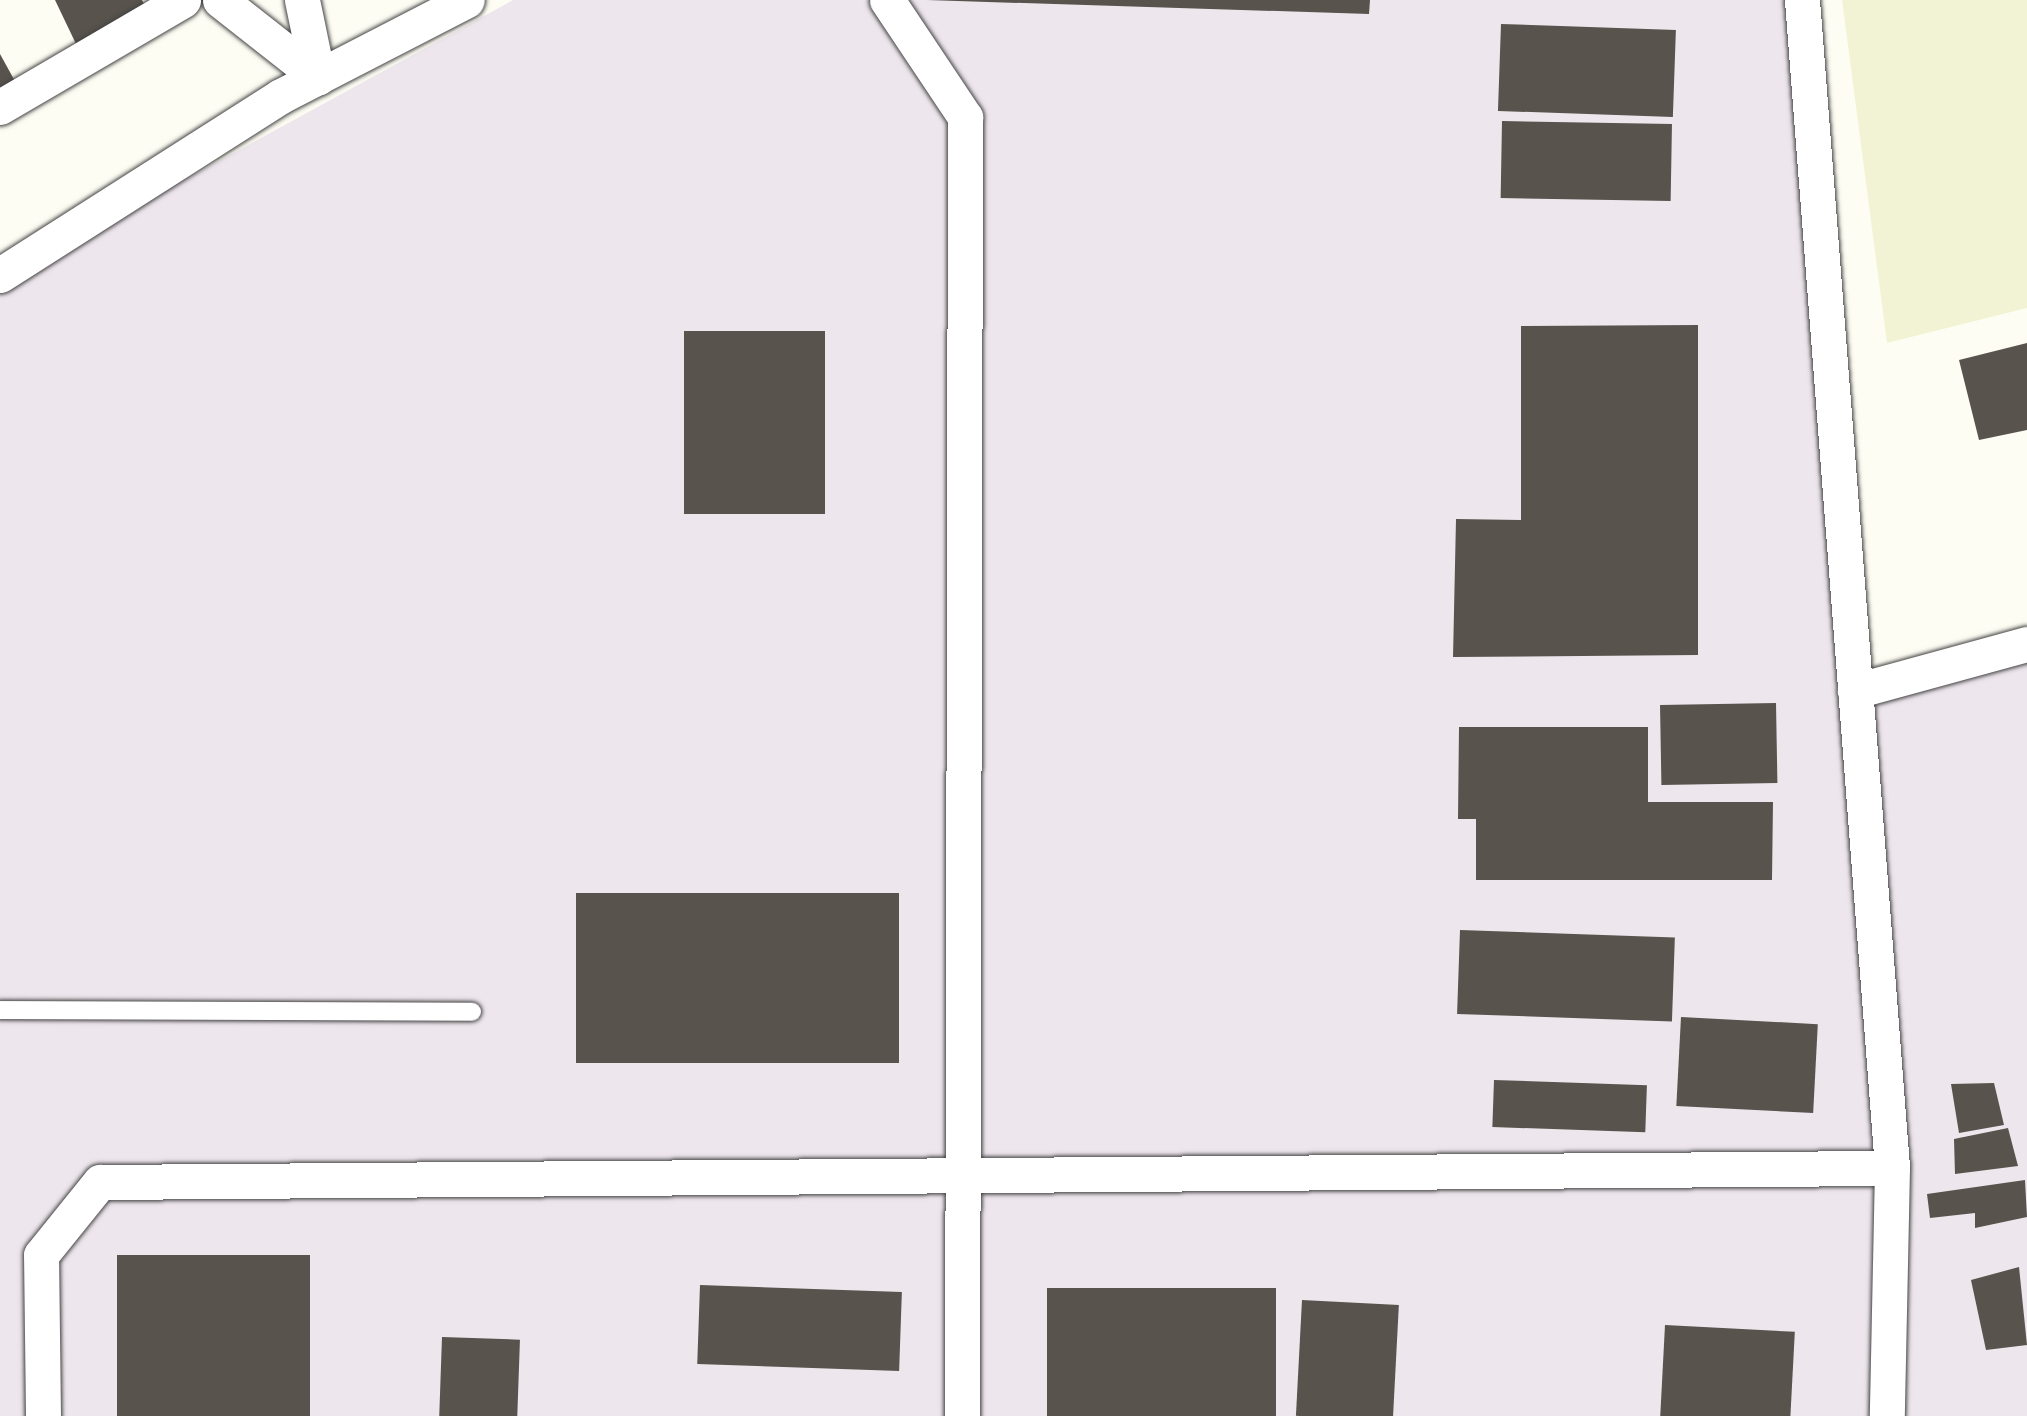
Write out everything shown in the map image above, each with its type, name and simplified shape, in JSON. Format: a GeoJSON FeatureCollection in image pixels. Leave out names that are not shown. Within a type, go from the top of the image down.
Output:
{"type":"FeatureCollection","features":[{"type":"Feature","properties":{"kind":"street"},"geometry":{"type":"LineString","coordinates":[[0,107],[183,0]]}},
{"type":"Feature","properties":{"kind":"street"},"geometry":{"type":"LineString","coordinates":[[220,0],[318,77]]}},
{"type":"Feature","properties":{"kind":"street"},"geometry":{"type":"LineString","coordinates":[[302,0],[318,77]]}},
{"type":"Feature","properties":{"kind":"street"},"geometry":{"type":"LineString","coordinates":[[0,275],[318,77],[467,0]]}},
{"type":"Feature","properties":{"kind":"street"},"geometry":{"type":"LineString","coordinates":[[887,0],[965,117],[962,1416]]}},
{"type":"Feature","properties":{"kind":"street"},"geometry":{"type":"LineString","coordinates":[[1802,0],[1892,1168],[1887,1416]]}},
{"type":"Feature","properties":{"kind":"street"},"geometry":{"type":"LineString","coordinates":[[1855,691],[2027,645]]}},
{"type":"Feature","properties":{"kind":"street"},"geometry":{"type":"LineString","coordinates":[[43,1416],[41,1255],[100,1182],[1892,1168]]}},
{"type":"Feature","properties":{"kind":"lane"},"geometry":{"type":"LineString","coordinates":[[0,1010],[472,1012]]}},
{"type":"Feature","properties":{"kind":"shaded area"},"geometry":{"type":"Polygon","coordinates":[[[513,0],[1802,0],[1855,691],[2027,644],[2027,1416],[0,1416],[0,281],[513,0]]]}},
{"type":"Feature","properties":{"kind":"green space"},"geometry":{"type":"Polygon","coordinates":[[[1842,0],[2027,0],[2027,308],[1887,343],[1842,0]]]}},
{"type":"Feature","properties":{"kind":"building"},"geometry":{"type":"Polygon","coordinates":[[[55,0],[142,0],[148,12],[77,46],[55,0]]]}},
{"type":"Feature","properties":{"kind":"building"},"geometry":{"type":"Polygon","coordinates":[[[927,0],[1370,0],[1369,14],[927,0]]]}},
{"type":"Feature","properties":{"kind":"building"},"geometry":{"type":"Polygon","coordinates":[[[1501,24],[1676,30],[1673,117],[1498,111],[1501,24]]]}},
{"type":"Feature","properties":{"kind":"building"},"geometry":{"type":"Polygon","coordinates":[[[0,54],[16,83],[0,92],[0,54]]]}},
{"type":"Feature","properties":{"kind":"building"},"geometry":{"type":"Polygon","coordinates":[[[1502,121],[1672,124],[1671,201],[1501,198],[1502,121]]]}},
{"type":"Feature","properties":{"kind":"building"},"geometry":{"type":"Polygon","coordinates":[[[1698,325],[1698,655],[1453,657],[1456,519],[1521,520],[1521,326],[1698,325]]]}},
{"type":"Feature","properties":{"kind":"building"},"geometry":{"type":"Polygon","coordinates":[[[684,331],[825,331],[825,514],[684,514],[684,331]]]}},
{"type":"Feature","properties":{"kind":"building"},"geometry":{"type":"Polygon","coordinates":[[[2027,343],[2027,430],[1979,440],[1959,360],[2027,343]]]}},
{"type":"Feature","properties":{"kind":"building"},"geometry":{"type":"Polygon","coordinates":[[[1776,703],[1777,783],[1661,785],[1660,705],[1776,703]]]}},
{"type":"Feature","properties":{"kind":"building"},"geometry":{"type":"Polygon","coordinates":[[[1459,727],[1648,727],[1648,802],[1773,802],[1772,880],[1476,880],[1476,819],[1458,819],[1459,727]]]}},
{"type":"Feature","properties":{"kind":"building"},"geometry":{"type":"Polygon","coordinates":[[[576,893],[899,893],[899,1063],[576,1063],[576,893]]]}},
{"type":"Feature","properties":{"kind":"building"},"geometry":{"type":"Polygon","coordinates":[[[1460,930],[1675,938],[1672,1021],[1457,1014],[1460,930]]]}},
{"type":"Feature","properties":{"kind":"building"},"geometry":{"type":"Polygon","coordinates":[[[1681,1017],[1818,1024],[1813,1113],[1676,1106],[1681,1017]]]}},
{"type":"Feature","properties":{"kind":"building"},"geometry":{"type":"Polygon","coordinates":[[[1494,1080],[1647,1085],[1645,1132],[1492,1127],[1494,1080]]]}},
{"type":"Feature","properties":{"kind":"building"},"geometry":{"type":"Polygon","coordinates":[[[1994,1083],[2004,1125],[1959,1133],[1951,1084],[1994,1083]]]}},
{"type":"Feature","properties":{"kind":"building"},"geometry":{"type":"Polygon","coordinates":[[[2008,1128],[2018,1166],[1955,1174],[1954,1139],[2008,1128]]]}},
{"type":"Feature","properties":{"kind":"building"},"geometry":{"type":"Polygon","coordinates":[[[2025,1180],[2027,1217],[1975,1228],[1975,1213],[1930,1218],[1927,1194],[2025,1180]]]}},
{"type":"Feature","properties":{"kind":"building"},"geometry":{"type":"Polygon","coordinates":[[[117,1255],[310,1255],[310,1416],[117,1416],[117,1255]]]}},
{"type":"Feature","properties":{"kind":"building"},"geometry":{"type":"Polygon","coordinates":[[[2019,1267],[2027,1345],[1986,1350],[1971,1280],[2019,1267]]]}},
{"type":"Feature","properties":{"kind":"building"},"geometry":{"type":"Polygon","coordinates":[[[700,1285],[902,1292],[899,1371],[697,1364],[700,1285]]]}},
{"type":"Feature","properties":{"kind":"building"},"geometry":{"type":"Polygon","coordinates":[[[1047,1288],[1276,1288],[1276,1416],[1047,1416],[1047,1288]]]}},
{"type":"Feature","properties":{"kind":"building"},"geometry":{"type":"Polygon","coordinates":[[[1302,1300],[1399,1305],[1393,1416],[1296,1416],[1302,1300]]]}},
{"type":"Feature","properties":{"kind":"building"},"geometry":{"type":"Polygon","coordinates":[[[1665,1325],[1795,1332],[1790,1416],[1660,1416],[1665,1325]]]}},
{"type":"Feature","properties":{"kind":"building"},"geometry":{"type":"Polygon","coordinates":[[[442,1337],[520,1340],[517,1416],[439,1416],[442,1337]]]}}]}
